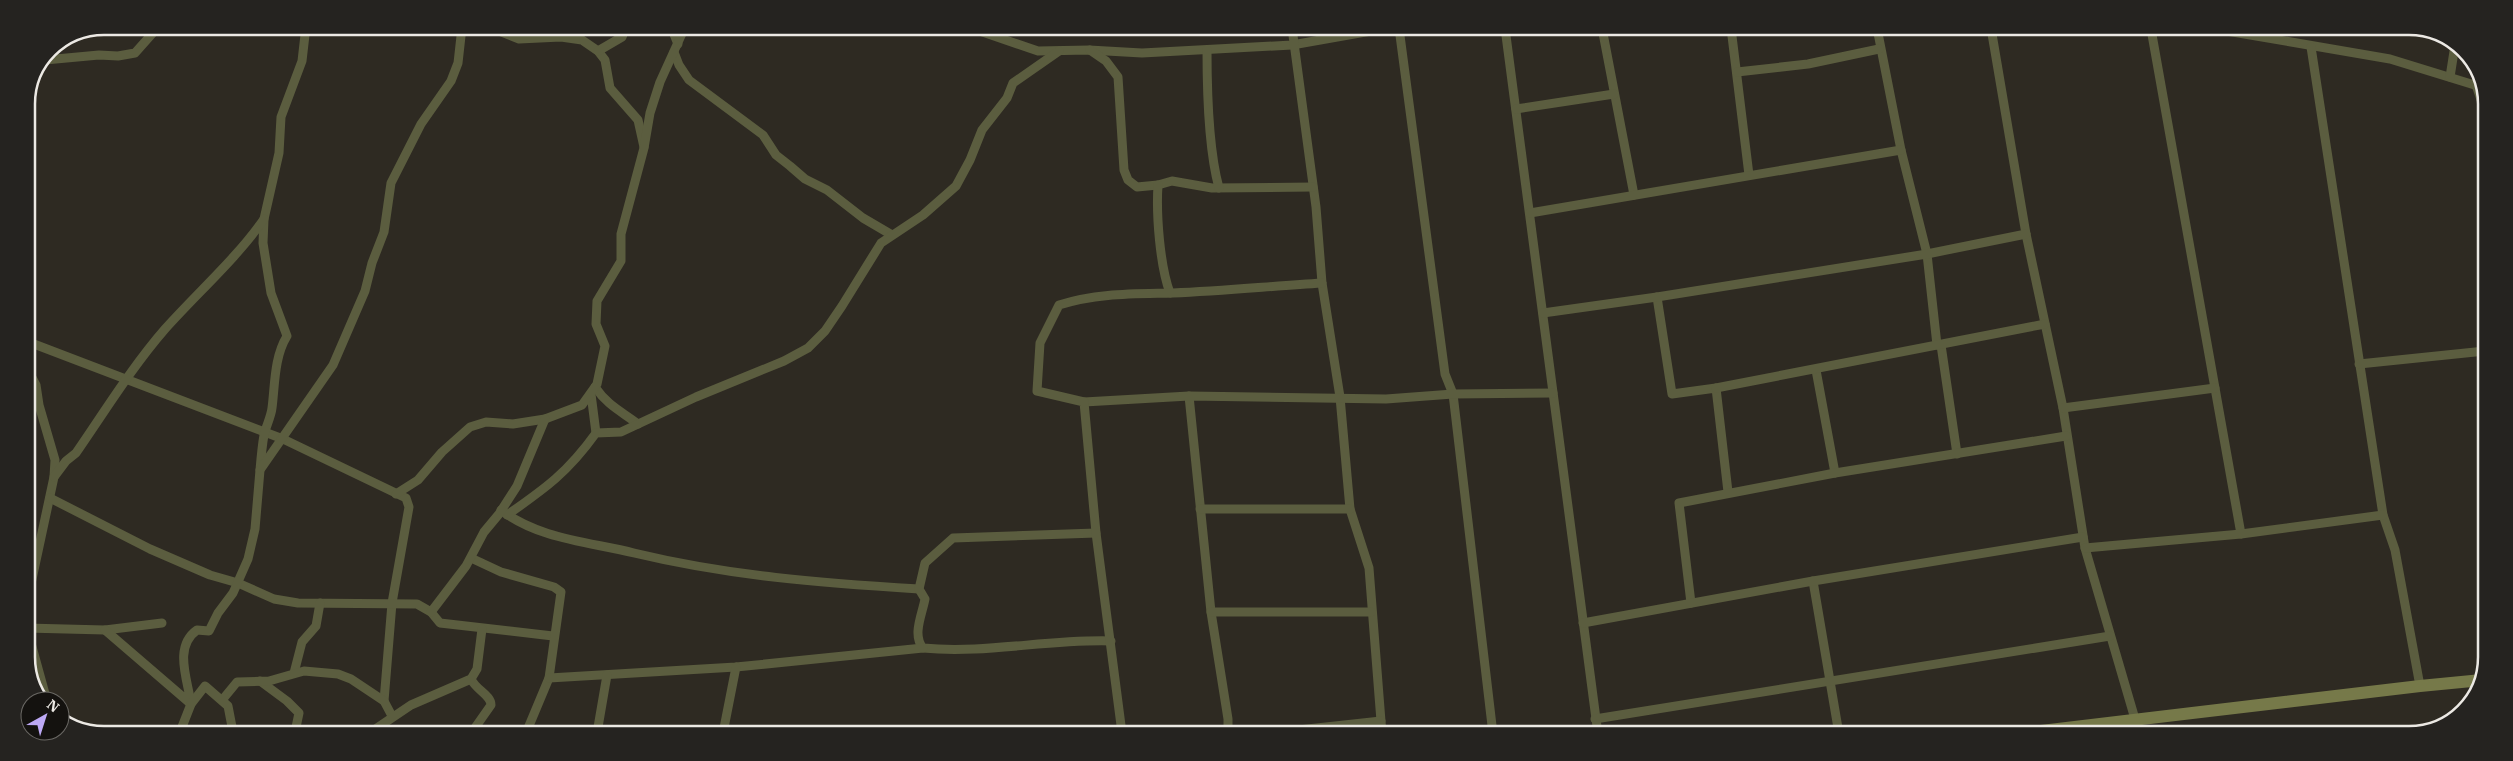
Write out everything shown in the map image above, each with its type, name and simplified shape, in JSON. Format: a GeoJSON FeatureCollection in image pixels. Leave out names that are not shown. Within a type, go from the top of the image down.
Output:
{"type":"FeatureCollection","features":[{"type":"Feature","properties":{"kind":"street"},"geometry":{"type":"LineString","coordinates":[[52,59],[99,55],[118,56],[135,53],[151,35]]}},
{"type":"Feature","properties":{"kind":"street"},"geometry":{"type":"LineString","coordinates":[[191,704],[188,680],[183,667],[185,643],[197,630],[209,630],[238,583],[248,559],[255,529],[264,433],[272,410],[272,394],[277,367],[283,343],[287,336],[271,293],[263,243],[264,219],[279,153],[281,117],[302,61],[305,35]]}},
{"type":"Feature","properties":{"kind":"street"},"geometry":{"type":"LineString","coordinates":[[260,470],[305,402],[333,365],[365,291],[372,263],[384,232],[391,183],[421,124],[451,81],[458,63],[461,35]]}},
{"type":"Feature","properties":{"kind":"street"},"geometry":{"type":"LineString","coordinates":[[509,35],[519,39],[561,37],[582,40],[598,50],[606,60],[610,88],[638,120],[644,148]]}},
{"type":"Feature","properties":{"kind":"street"},"geometry":{"type":"LineString","coordinates":[[598,50],[623,35]]}},
{"type":"Feature","properties":{"kind":"street"},"geometry":{"type":"LineString","coordinates":[[673,35],[679,65],[689,80],[762,135],[776,155],[805,179],[827,190],[863,218],[892,236]]}},
{"type":"Feature","properties":{"kind":"street"},"geometry":{"type":"LineString","coordinates":[[396,494],[418,480],[442,452],[470,427],[486,422],[513,424],[545,419],[582,405],[593,391],[602,367],[605,346],[596,324],[597,301],[621,261],[621,234],[644,148],[652,105],[660,82],[682,35]]}},
{"type":"Feature","properties":{"kind":"street"},"geometry":{"type":"LineString","coordinates":[[991,35],[1038,51],[1089,50],[1142,53],[1292,45],[1348,35]]}},
{"type":"Feature","properties":{"kind":"street"},"geometry":{"type":"LineString","coordinates":[[1292,35],[1313,188],[1322,283],[1340,397],[1350,509],[1369,568],[1381,726]]}},
{"type":"Feature","properties":{"kind":"street"},"geometry":{"type":"LineString","coordinates":[[1400,35],[1446,374],[1453,394],[1492,726]]}},
{"type":"Feature","properties":{"kind":"street"},"geometry":{"type":"LineString","coordinates":[[1507,35],[1596,726]]}},
{"type":"Feature","properties":{"kind":"street"},"geometry":{"type":"LineString","coordinates":[[1603,35],[1634,195]]}},
{"type":"Feature","properties":{"kind":"street"},"geometry":{"type":"LineString","coordinates":[[1732,35],[1750,175]]}},
{"type":"Feature","properties":{"kind":"street"},"geometry":{"type":"LineString","coordinates":[[1878,35],[1901,150],[1927,254],[1939,345],[1957,454]]}},
{"type":"Feature","properties":{"kind":"street"},"geometry":{"type":"LineString","coordinates":[[1992,35],[2026,234],[2063,408],[2085,548],[2134,719]]}},
{"type":"Feature","properties":{"kind":"street"},"geometry":{"type":"LineString","coordinates":[[2152,35],[2241,534]]}},
{"type":"Feature","properties":{"kind":"street"},"geometry":{"type":"LineString","coordinates":[[2247,35],[2390,59],[2476,85]]}},
{"type":"Feature","properties":{"kind":"street"},"geometry":{"type":"LineString","coordinates":[[2311,47],[2383,515],[2395,550],[2420,686]]}},
{"type":"Feature","properties":{"kind":"street"},"geometry":{"type":"LineString","coordinates":[[1737,72],[1808,64],[1879,49]]}},
{"type":"Feature","properties":{"kind":"street"},"geometry":{"type":"LineString","coordinates":[[1089,50],[1106,61],[1118,77],[1123,134],[1122,158],[1125,176],[1137,187],[1158,185],[1172,181],[1219,188],[1313,188]]}},
{"type":"Feature","properties":{"kind":"street"},"geometry":{"type":"LineString","coordinates":[[1207,50],[1209,110],[1215,174],[1219,188]]}},
{"type":"Feature","properties":{"kind":"street"},"geometry":{"type":"LineString","coordinates":[[596,433],[620,432],[696,397],[784,361],[808,348],[825,331],[881,243],[929,210],[956,186],[970,160],[982,130],[1007,98],[1013,82],[1059,51]]}},
{"type":"Feature","properties":{"kind":"street"},"geometry":{"type":"LineString","coordinates":[[2450,77],[2454,52]]}},
{"type":"Feature","properties":{"kind":"street"},"geometry":{"type":"LineString","coordinates":[[1516,109],[1614,94]]}},
{"type":"Feature","properties":{"kind":"street"},"geometry":{"type":"LineString","coordinates":[[1530,213],[1901,150]]}},
{"type":"Feature","properties":{"kind":"street"},"geometry":{"type":"LineString","coordinates":[[1158,185],[1157,207],[1164,270],[1170,293]]}},
{"type":"Feature","properties":{"kind":"street"},"geometry":{"type":"LineString","coordinates":[[54,477],[66,461],[76,453],[126,379],[166,328],[208,281],[247,244],[264,219]]}},
{"type":"Feature","properties":{"kind":"street"},"geometry":{"type":"LineString","coordinates":[[1542,313],[1657,297],[1927,254],[2026,234]]}},
{"type":"Feature","properties":{"kind":"street"},"geometry":{"type":"LineString","coordinates":[[1322,283],[1170,293],[1113,293],[1081,298],[1059,305],[1040,343],[1037,391],[1084,402],[1190,396],[1386,399],[1453,394],[1553,393]]}},
{"type":"Feature","properties":{"kind":"street"},"geometry":{"type":"LineString","coordinates":[[1657,297],[1672,394],[1816,370],[2045,324]]}},
{"type":"Feature","properties":{"kind":"street"},"geometry":{"type":"LineString","coordinates":[[35,344],[282,439],[406,498],[409,507],[392,603],[384,701]]}},
{"type":"Feature","properties":{"kind":"street"},"geometry":{"type":"LineString","coordinates":[[2359,364],[2478,353]]}},
{"type":"Feature","properties":{"kind":"street"},"geometry":{"type":"LineString","coordinates":[[1816,370],[1835,473]]}},
{"type":"Feature","properties":{"kind":"street"},"geometry":{"type":"LineString","coordinates":[[35,383],[39,405],[55,460],[54,477],[35,566]]}},
{"type":"Feature","properties":{"kind":"street"},"geometry":{"type":"LineString","coordinates":[[1716,388],[1728,492]]}},
{"type":"Feature","properties":{"kind":"street"},"geometry":{"type":"LineString","coordinates":[[2063,408],[2214,388]]}},
{"type":"Feature","properties":{"kind":"street"},"geometry":{"type":"LineString","coordinates":[[593,391],[638,424]]}},
{"type":"Feature","properties":{"kind":"street"},"geometry":{"type":"LineString","coordinates":[[432,612],[471,558],[484,532],[504,512],[562,475],[596,433],[593,391]]}},
{"type":"Feature","properties":{"kind":"street"},"geometry":{"type":"LineString","coordinates":[[1190,396],[1210,612],[1228,726]]}},
{"type":"Feature","properties":{"kind":"street"},"geometry":{"type":"LineString","coordinates":[[1084,402],[1096,533],[1121,726]]}},
{"type":"Feature","properties":{"kind":"street"},"geometry":{"type":"LineString","coordinates":[[504,512],[545,419]]}},
{"type":"Feature","properties":{"kind":"street"},"geometry":{"type":"LineString","coordinates":[[1691,603],[1679,503],[1728,492],[1835,473],[2066,436]]}},
{"type":"Feature","properties":{"kind":"street"},"geometry":{"type":"LineString","coordinates":[[50,498],[150,549],[210,575],[238,583],[274,599],[298,603],[417,604],[432,612],[440,623],[553,636]]}},
{"type":"Feature","properties":{"kind":"street"},"geometry":{"type":"LineString","coordinates":[[1200,509],[1350,509]]}},
{"type":"Feature","properties":{"kind":"street"},"geometry":{"type":"LineString","coordinates":[[504,512],[540,530],[595,547],[687,566],[766,578],[920,589]]}},
{"type":"Feature","properties":{"kind":"street"},"geometry":{"type":"LineString","coordinates":[[2085,548],[2241,534],[2383,515]]}},
{"type":"Feature","properties":{"kind":"street"},"geometry":{"type":"LineString","coordinates":[[923,648],[918,642],[917,634],[925,599],[920,589],[925,563],[954,538],[1096,533]]}},
{"type":"Feature","properties":{"kind":"street"},"geometry":{"type":"LineString","coordinates":[[1583,623],[1813,581],[2083,537]]}},
{"type":"Feature","properties":{"kind":"street"},"geometry":{"type":"LineString","coordinates":[[471,558],[501,572],[559,590],[562,596],[553,636],[549,678],[529,726]]}},
{"type":"Feature","properties":{"kind":"street"},"geometry":{"type":"LineString","coordinates":[[1813,581],[1837,726]]}},
{"type":"Feature","properties":{"kind":"street"},"geometry":{"type":"LineString","coordinates":[[294,672],[302,642],[316,626],[320,603]]}},
{"type":"Feature","properties":{"kind":"street"},"geometry":{"type":"LineString","coordinates":[[1210,612],[1371,612]]}},
{"type":"Feature","properties":{"kind":"street"},"geometry":{"type":"LineString","coordinates":[[35,627],[105,630],[162,623]]}},
{"type":"Feature","properties":{"kind":"street"},"geometry":{"type":"LineString","coordinates":[[379,726],[392,716],[471,679],[477,669],[482,629]]}},
{"type":"Feature","properties":{"kind":"street"},"geometry":{"type":"LineString","coordinates":[[105,630],[191,704]]}},
{"type":"Feature","properties":{"kind":"street"},"geometry":{"type":"LineString","coordinates":[[1595,719],[2110,636]]}},
{"type":"Feature","properties":{"kind":"street"},"geometry":{"type":"LineString","coordinates":[[549,678],[736,667],[923,648],[958,650],[1081,640],[1111,641]]}},
{"type":"Feature","properties":{"kind":"street"},"geometry":{"type":"LineString","coordinates":[[35,657],[44,690]]}},
{"type":"Feature","properties":{"kind":"street"},"geometry":{"type":"LineString","coordinates":[[724,726],[736,667]]}},
{"type":"Feature","properties":{"kind":"street"},"geometry":{"type":"LineString","coordinates":[[223,700],[237,682],[269,681],[294,672],[317,671],[338,674],[350,679],[384,701],[392,716]]}},
{"type":"Feature","properties":{"kind":"street"},"geometry":{"type":"LineString","coordinates":[[598,726],[607,675]]}},
{"type":"Feature","properties":{"kind":"street"},"geometry":{"type":"LineString","coordinates":[[471,679],[475,688],[491,701],[491,705],[476,726]]}},
{"type":"Feature","properties":{"kind":"street"},"geometry":{"type":"LineString","coordinates":[[260,680],[287,701],[298,713],[297,726]]}},
{"type":"Feature","properties":{"kind":"street"},"geometry":{"type":"LineString","coordinates":[[2078,726],[2474,681]]}},
{"type":"Feature","properties":{"kind":"street"},"geometry":{"type":"LineString","coordinates":[[182,726],[191,704],[205,686],[223,700],[231,716],[232,726]]}},
{"type":"Feature","properties":{"kind":"street"},"geometry":{"type":"LineString","coordinates":[[1335,726],[1381,721]]}}]}
